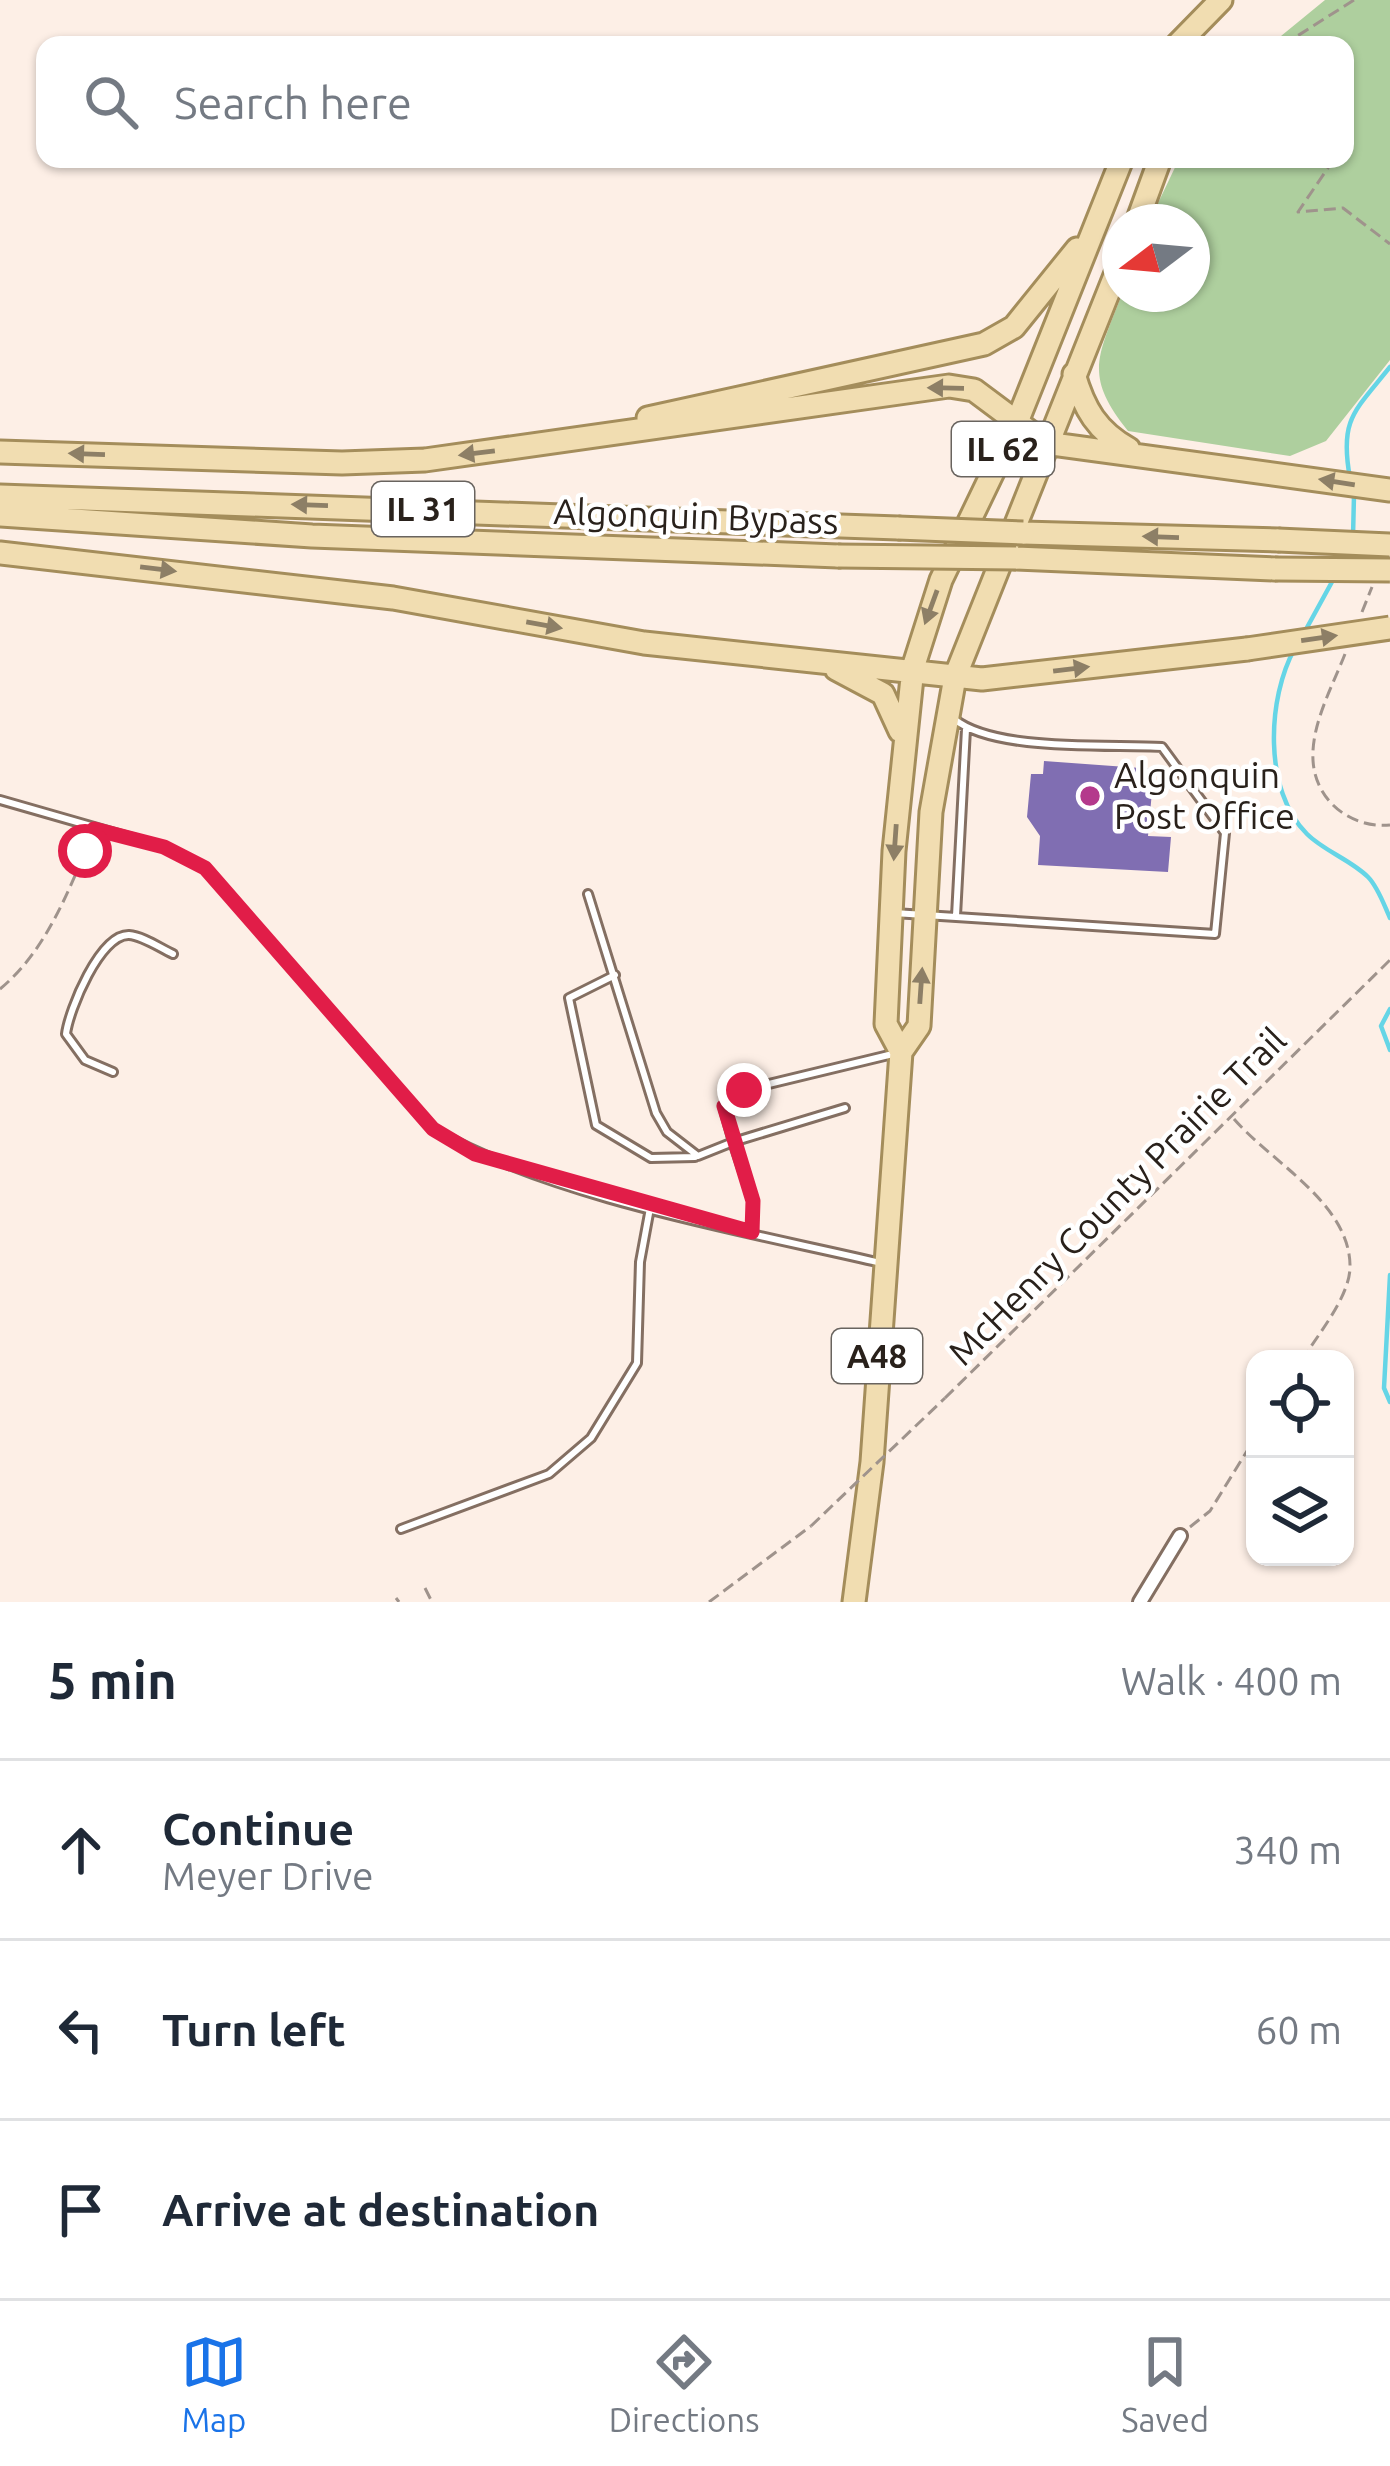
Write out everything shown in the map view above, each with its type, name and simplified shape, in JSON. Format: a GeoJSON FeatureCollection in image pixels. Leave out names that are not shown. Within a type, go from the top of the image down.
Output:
{"type":"FeatureCollection","features":[{"type":"Feature","properties":{"kind":"main road"},"geometry":{"type":"LineString","coordinates":[[1186,36],[1217,6]]}},
{"type":"Feature","properties":{"kind":"main road"},"geometry":{"type":"LineString","coordinates":[[1206,36],[1217,6]]}},
{"type":"Feature","properties":{"kind":"main road","name":"IL 62"},"geometry":{"type":"LineString","coordinates":[[914,668],[941,580],[1016,422],[1118,168]]}},
{"type":"Feature","properties":{"kind":"main road"},"geometry":{"type":"LineString","coordinates":[[1144,204],[1157,168]]}},
{"type":"Feature","properties":{"kind":"main road"},"geometry":{"type":"LineString","coordinates":[[527,446],[582,429],[984,344],[1014,327],[1091,229]]}},
{"type":"Feature","properties":{"kind":"main road","name":"IL 62"},"geometry":{"type":"LineString","coordinates":[[955,676],[1102,306]]}},
{"type":"Feature","properties":{"kind":"main road"},"geometry":{"type":"LineString","coordinates":[[1074,374],[1088,412],[1105,435],[1140,455]]}},
{"type":"Feature","properties":{"kind":"main road"},"geometry":{"type":"LineString","coordinates":[[0,452],[342,463],[425,460],[949,386],[974,390],[1045,443],[1390,490]]}},
{"type":"Feature","properties":{"kind":"main road","name":"Algonquin Bypass"},"geometry":{"type":"LineString","coordinates":[[0,496],[1390,545]]}},
{"type":"Feature","properties":{"kind":"main road","name":"Algonquin Bypass"},"geometry":{"type":"LineString","coordinates":[[0,515],[313,536],[1016,558],[1383,575]]}},
{"type":"Feature","properties":{"kind":"main road"},"geometry":{"type":"LineString","coordinates":[[0,554],[393,598],[644,644],[914,668],[982,679],[1390,628]]}},
{"type":"Feature","properties":{"kind":"main road"},"geometry":{"type":"LineString","coordinates":[[807,659],[856,676],[883,694],[903,739]]}},
{"type":"Feature","properties":{"kind":"main road","name":"A48"},"geometry":{"type":"LineString","coordinates":[[901,1052],[886,1024],[903,739],[914,668]]}},
{"type":"Feature","properties":{"kind":"main road","name":"A48"},"geometry":{"type":"LineString","coordinates":[[857,1601],[872,1462],[901,1052],[919,1026],[931,812],[955,676]]}},
{"type":"Feature","properties":{"kind":"street"},"geometry":{"type":"LineString","coordinates":[[1140,1602],[1180,1536]]}},
{"type":"Feature","properties":{"kind":"lane"},"geometry":{"type":"LineString","coordinates":[[891,913],[1215,934],[1225,833],[1162,747],[996,737],[966,729],[946,713]]}},
{"type":"Feature","properties":{"kind":"lane"},"geometry":{"type":"LineString","coordinates":[[956,916],[966,729]]}},
{"type":"Feature","properties":{"kind":"lane"},"geometry":{"type":"LineString","coordinates":[[0,800],[164,847],[205,868],[433,1129],[475,1154],[650,1208],[884,1264]]}},
{"type":"Feature","properties":{"kind":"lane"},"geometry":{"type":"LineString","coordinates":[[587,894],[656,1113],[667,1132],[698,1156]]}},
{"type":"Feature","properties":{"kind":"lane"},"geometry":{"type":"LineString","coordinates":[[112,1072],[85,1060],[66,1034],[95,962],[118,938],[129,935],[173,954]]}},
{"type":"Feature","properties":{"kind":"lane"},"geometry":{"type":"LineString","coordinates":[[615,975],[569,998],[596,1125],[651,1158],[698,1156],[845,1108]]}},
{"type":"Feature","properties":{"kind":"lane"},"geometry":{"type":"LineString","coordinates":[[752,1232],[753,1201],[724,1106],[744,1090],[901,1052]]}},
{"type":"Feature","properties":{"kind":"lane"},"geometry":{"type":"LineString","coordinates":[[401,1529],[548,1474],[591,1438],[637,1363],[640,1262],[650,1208]]}},
{"type":"Feature","properties":{"kind":"path"},"geometry":{"type":"LineString","coordinates":[[1297,36],[1354,0]]}},
{"type":"Feature","properties":{"kind":"path"},"geometry":{"type":"LineString","coordinates":[[1328,168],[1298,212],[1343,208],[1390,244]]}},
{"type":"Feature","properties":{"kind":"path"},"geometry":{"type":"LineString","coordinates":[[1358,622],[1383,575]]}},
{"type":"Feature","properties":{"kind":"path"},"geometry":{"type":"LineString","coordinates":[[1349,644],[1315,729],[1312,764],[1320,791],[1341,814],[1390,825]]}},
{"type":"Feature","properties":{"kind":"path"},"geometry":{"type":"LineString","coordinates":[[0,989],[22,971],[47,934],[94,829]]}},
{"type":"Feature","properties":{"kind":"path","name":"McHenry County Prairie Trail"},"geometry":{"type":"LineString","coordinates":[[710,1602],[811,1526],[1389,961]]}},
{"type":"Feature","properties":{"kind":"path"},"geometry":{"type":"LineString","coordinates":[[1232,1116],[1261,1150],[1335,1214],[1350,1271],[1308,1350]]}},
{"type":"Feature","properties":{"kind":"path"},"geometry":{"type":"LineString","coordinates":[[1180,1536],[1210,1511],[1246,1453]]}},
{"type":"Feature","properties":{"kind":"path"},"geometry":{"type":"LineString","coordinates":[[425,1588],[431,1602]]}},
{"type":"Feature","properties":{"kind":"green space"},"geometry":{"type":"Polygon","coordinates":[[[1325,0],[1390,0],[1390,360],[1326,441],[1290,456],[1128,431],[1100,380],[1101,350],[1115,312],[1210,312],[1210,204],[1158,204],[1175,168],[1354,168],[1354,36],[1281,36],[1325,0]]]}},
{"type":"Feature","properties":{"kind":"building","name":"Algonquin Post Office"},"geometry":{"type":"Polygon","coordinates":[[[1044,761],[1154,769],[1148,836],[1171,837],[1168,872],[1038,865],[1040,836],[1027,817],[1031,774],[1043,774],[1044,761]]]}},
{"type":"Feature","properties":{"kind":"waterway"},"geometry":{"type":"LineString","coordinates":[[1350,478],[1347,442],[1353,417],[1390,367]]}},
{"type":"Feature","properties":{"kind":"waterway"},"geometry":{"type":"LineString","coordinates":[[1353,537],[1354,495]]}},
{"type":"Feature","properties":{"kind":"waterway"},"geometry":{"type":"LineString","coordinates":[[1304,633],[1333,580]]}},
{"type":"Feature","properties":{"kind":"waterway"},"geometry":{"type":"LineString","coordinates":[[1295,648],[1275,717],[1276,769],[1283,794],[1307,834],[1372,881],[1390,918]]}},
{"type":"Feature","properties":{"kind":"waterway"},"geometry":{"type":"LineString","coordinates":[[1390,1009],[1381,1026],[1390,1050]]}},
{"type":"Feature","properties":{"kind":"waterway"},"geometry":{"type":"LineString","coordinates":[[1390,1275],[1384,1388],[1390,1402]]}},
{"type":"Feature","properties":{"kind":"place","name":"Algonquin Post Office"},"geometry":{"type":"Point","coordinates":[1090,796]}},
{"type":"Feature","properties":{"kind":"route"},"geometry":{"type":"LineString","coordinates":[[85,851],[94,829],[164,847],[205,868],[433,1129],[475,1154],[650,1208],[752,1232],[753,1201],[724,1106],[744,1090]]}}]}
